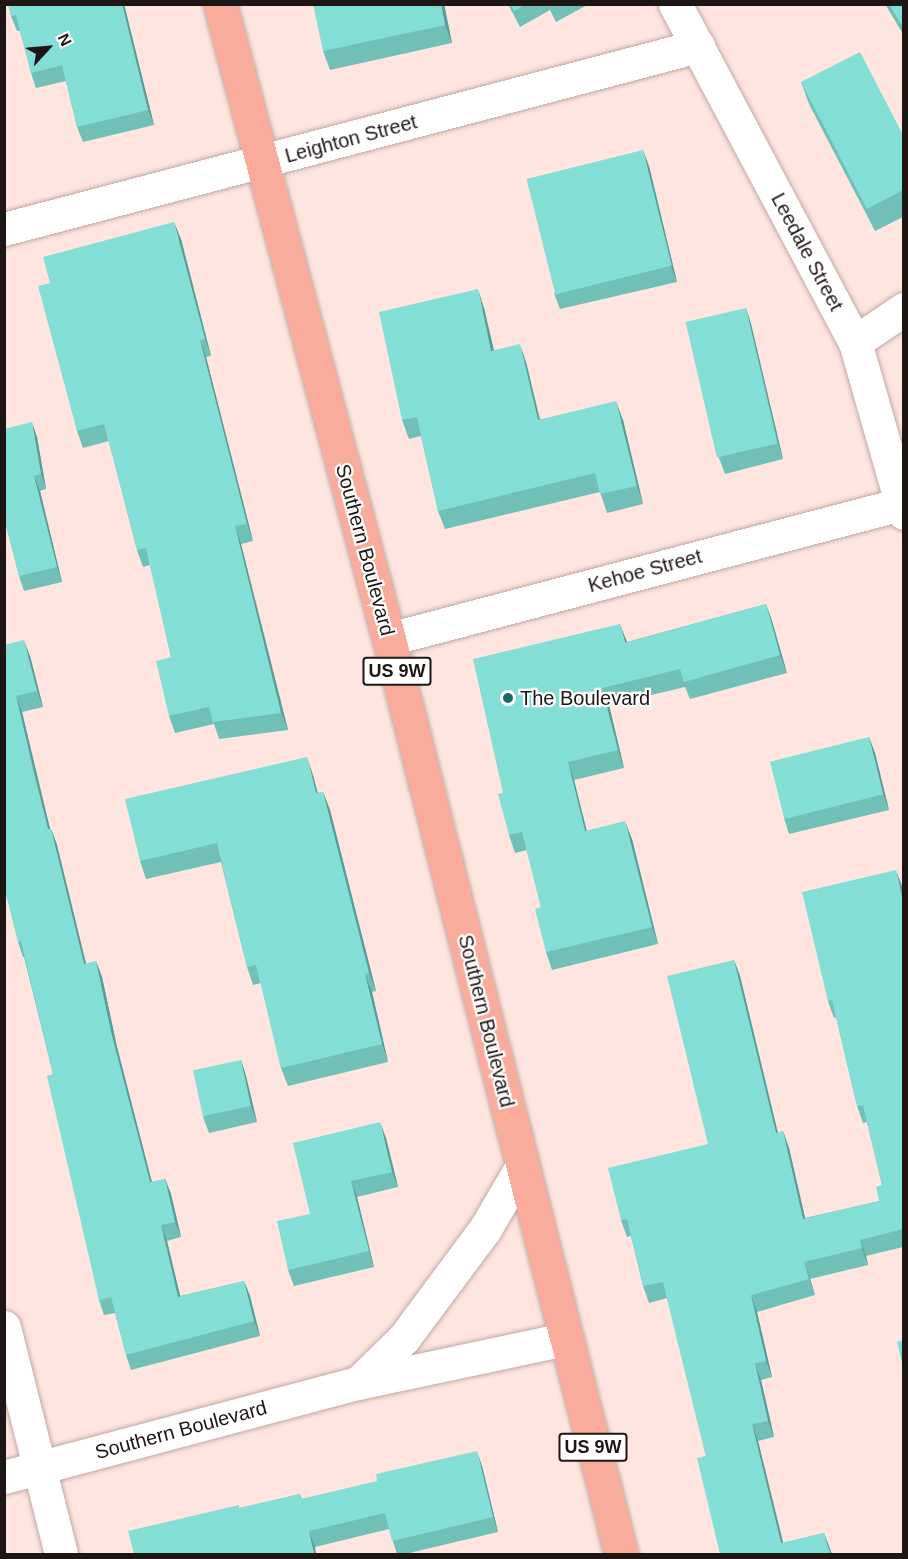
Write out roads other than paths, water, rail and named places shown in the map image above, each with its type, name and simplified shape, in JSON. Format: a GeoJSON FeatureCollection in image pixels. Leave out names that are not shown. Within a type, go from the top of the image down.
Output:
{"type":"FeatureCollection","features":[{"type":"Feature","properties":{"kind":"main road","name":"Southern Boulevard"},"geometry":{"type":"LineString","coordinates":[[220,4],[389,639],[565,1339]]}},
{"type":"Feature","properties":{"kind":"main road","name":"US 9W"},"geometry":{"type":"LineString","coordinates":[[565,1339],[621,1554]]}},
{"type":"Feature","properties":{"kind":"street","name":"Leedale Street"},"geometry":{"type":"LineString","coordinates":[[675,4],[855,342],[902,508]]}},
{"type":"Feature","properties":{"kind":"street","name":"Leighton Street"},"geometry":{"type":"LineString","coordinates":[[4,229],[698,46]]}},
{"type":"Feature","properties":{"kind":"street"},"geometry":{"type":"LineString","coordinates":[[855,342],[903,309]]}},
{"type":"Feature","properties":{"kind":"street","name":"Kehoe Street"},"geometry":{"type":"LineString","coordinates":[[389,639],[902,508]]}},
{"type":"Feature","properties":{"kind":"street","name":"Southern Boulevard"},"geometry":{"type":"LineString","coordinates":[[358,1383],[405,1338],[485,1229],[522,1166]]}},
{"type":"Feature","properties":{"kind":"street"},"geometry":{"type":"LineString","coordinates":[[4,1327],[61,1554]]}},
{"type":"Feature","properties":{"kind":"street","name":"Southern Boulevard"},"geometry":{"type":"LineString","coordinates":[[4,1477],[358,1383],[565,1339]]}},
{"type":"Feature","properties":{"kind":"place","name":"The Boulevard"},"geometry":{"type":"Point","coordinates":[508,698]}}]}
